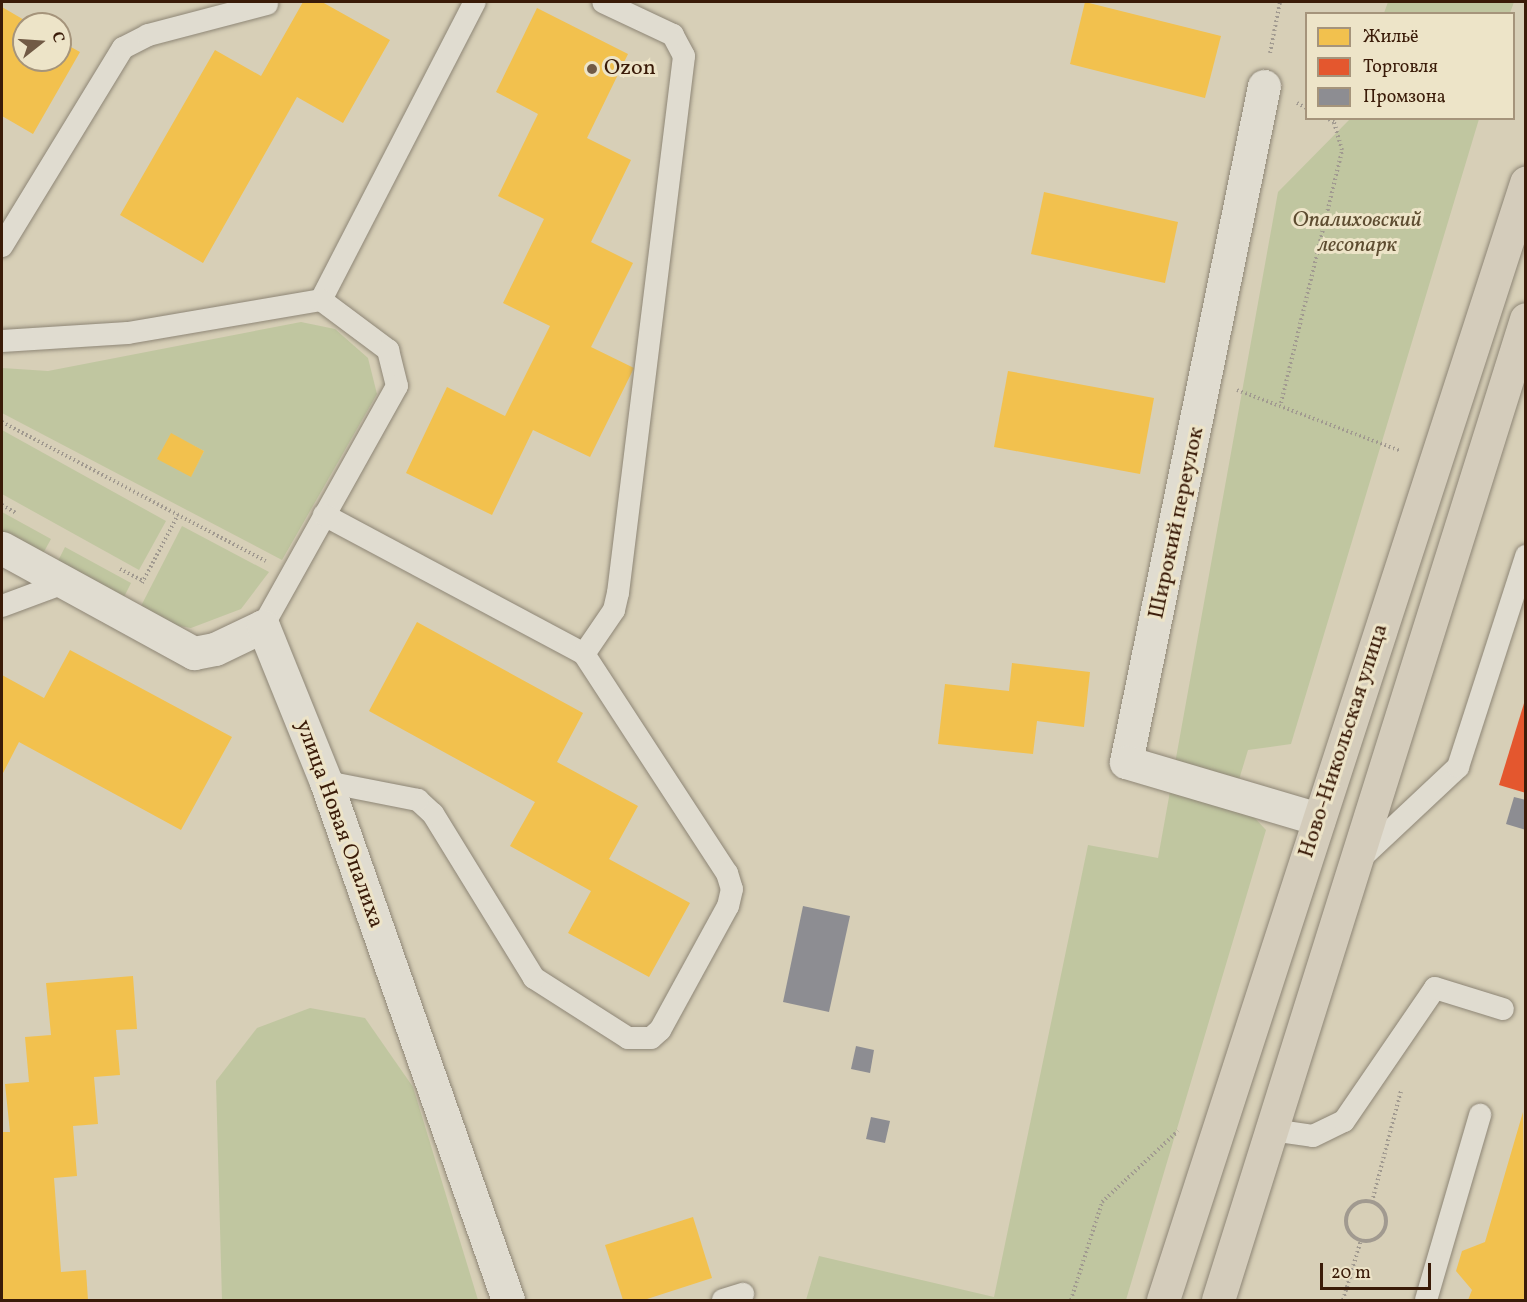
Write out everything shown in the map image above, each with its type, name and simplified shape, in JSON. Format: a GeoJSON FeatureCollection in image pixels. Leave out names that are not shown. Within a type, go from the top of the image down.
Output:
{"type":"FeatureCollection","features":[{"type":"Feature","properties":{"kind":"main road","name":"Ново-Никольская улица"},"geometry":{"type":"LineString","coordinates":[[1163,1300],[1526,183]]}},
{"type":"Feature","properties":{"kind":"main road","name":"Ново-Никольская улица"},"geometry":{"type":"LineString","coordinates":[[1218,1300],[1351,868],[1524,330]]}},
{"type":"Feature","properties":{"kind":"street","name":"Широкий переулок"},"geometry":{"type":"LineString","coordinates":[[1264,86],[1206,380],[1126,762],[1318,819]]}},
{"type":"Feature","properties":{"kind":"street"},"geometry":{"type":"LineString","coordinates":[[2,548],[124,618],[194,653],[263,626]]}},
{"type":"Feature","properties":{"kind":"street","name":"улица Новая Опалиха"},"geometry":{"type":"LineString","coordinates":[[263,626],[326,782],[508,1300]]}},
{"type":"Feature","properties":{"kind":"lane"},"geometry":{"type":"LineString","coordinates":[[321,300],[475,2]]}},
{"type":"Feature","properties":{"kind":"lane"},"geometry":{"type":"LineString","coordinates":[[584,654],[610,616],[618,592],[684,56],[673,35],[603,2]]}},
{"type":"Feature","properties":{"kind":"lane"},"geometry":{"type":"LineString","coordinates":[[2,246],[123,48],[148,34],[267,4]]}},
{"type":"Feature","properties":{"kind":"lane"},"geometry":{"type":"LineString","coordinates":[[2,341],[128,333],[321,300],[388,350],[397,386],[263,626]]}},
{"type":"Feature","properties":{"kind":"lane"},"geometry":{"type":"LineString","coordinates":[[324,515],[584,654],[727,873],[732,889],[728,906],[651,1038],[628,1038],[534,978],[433,814],[418,800],[326,782]]}},
{"type":"Feature","properties":{"kind":"lane"},"geometry":{"type":"LineString","coordinates":[[1351,868],[1458,767],[1526,556]]}},
{"type":"Feature","properties":{"kind":"lane"},"geometry":{"type":"LineString","coordinates":[[2,606],[64,583]]}},
{"type":"Feature","properties":{"kind":"lane"},"geometry":{"type":"LineString","coordinates":[[1272,1130],[1292,1137],[1328,1132],[1344,1121],[1435,988],[1503,1009]]}},
{"type":"Feature","properties":{"kind":"lane"},"geometry":{"type":"LineString","coordinates":[[1426,1300],[1480,1115]]}},
{"type":"Feature","properties":{"kind":"path"},"geometry":{"type":"LineString","coordinates":[[1264,86],[1280,2]]}},
{"type":"Feature","properties":{"kind":"path"},"geometry":{"type":"LineString","coordinates":[[1281,403],[1342,150],[1334,122],[1330,120]]}},
{"type":"Feature","properties":{"kind":"path"},"geometry":{"type":"LineString","coordinates":[[1206,380],[1281,403],[1410,454]]}},
{"type":"Feature","properties":{"kind":"path"},"geometry":{"type":"LineString","coordinates":[[2,422],[292,575]]}},
{"type":"Feature","properties":{"kind":"path"},"geometry":{"type":"LineString","coordinates":[[124,618],[178,515]]}},
{"type":"Feature","properties":{"kind":"path"},"geometry":{"type":"LineString","coordinates":[[1372,1202],[1404,1094],[1380,1069]]}},
{"type":"Feature","properties":{"kind":"path"},"geometry":{"type":"LineString","coordinates":[[1071,1300],[1102,1202],[1181,1129]]}},
{"type":"Feature","properties":{"kind":"path"},"geometry":{"type":"LineString","coordinates":[[1372,1202],[1384,1212],[1385,1227],[1376,1239],[1361,1240],[1349,1230],[1347,1215],[1357,1204],[1372,1202]]}},
{"type":"Feature","properties":{"kind":"path"},"geometry":{"type":"LineString","coordinates":[[1343,1300],[1361,1240]]}},
{"type":"Feature","properties":{"kind":"green space"},"geometry":{"type":"Polygon","coordinates":[[[1388,2],[1514,2],[1510,12],[1384,12],[1388,2]]]}},
{"type":"Feature","properties":{"kind":"green space","name":"Опалиховский лесопарк"},"geometry":{"type":"Polygon","coordinates":[[[1349,120],[1479,120],[1291,744],[1248,750],[1234,796],[1266,830],[1126,1300],[806,1300],[819,1256],[994,1297],[1088,845],[1158,858],[1278,192],[1349,120]]]}},
{"type":"Feature","properties":{"kind":"green space"},"geometry":{"type":"Polygon","coordinates":[[[301,322],[335,329],[368,358],[377,394],[282,560],[2,413],[2,368],[48,371],[301,322]],[[171,434],[158,459],[191,476],[204,451],[171,434]]]}},
{"type":"Feature","properties":{"kind":"green space"},"geometry":{"type":"Polygon","coordinates":[[[2,430],[166,521],[139,570],[2,494],[2,430]]]}},
{"type":"Feature","properties":{"kind":"green space"},"geometry":{"type":"Polygon","coordinates":[[[2,512],[51,539],[40,559],[2,537],[2,512]]]}},
{"type":"Feature","properties":{"kind":"green space"},"geometry":{"type":"Polygon","coordinates":[[[182,526],[269,572],[241,609],[191,628],[167,624],[139,610],[182,526]]]}},
{"type":"Feature","properties":{"kind":"green space"},"geometry":{"type":"Polygon","coordinates":[[[65,547],[131,583],[121,603],[55,567],[65,547]]]}},
{"type":"Feature","properties":{"kind":"green space"},"geometry":{"type":"Polygon","coordinates":[[[310,1008],[365,1018],[413,1087],[478,1300],[222,1300],[216,1081],[257,1028],[310,1008]]]}},
{"type":"Feature","properties":{"kind":"building: Жильё"},"geometry":{"type":"Polygon","coordinates":[[[303,2],[322,2],[390,40],[343,123],[297,97],[203,263],[120,215],[215,50],[261,76],[303,2]]]}},
{"type":"Feature","properties":{"kind":"building: Жильё"},"geometry":{"type":"Polygon","coordinates":[[[1085,2],[1221,36],[1205,98],[1070,64],[1085,2]]]}},
{"type":"Feature","properties":{"kind":"building: Жильё"},"geometry":{"type":"Polygon","coordinates":[[[2,7],[12,13],[12,72],[69,72],[33,134],[2,116],[2,7]]]}},
{"type":"Feature","properties":{"kind":"building: Жильё"},"geometry":{"type":"Polygon","coordinates":[[[537,8],[628,54],[587,138],[631,160],[591,242],[633,263],[591,347],[634,368],[590,457],[533,430],[492,515],[406,473],[447,387],[505,416],[550,326],[503,303],[544,219],[498,196],[538,114],[496,92],[537,8]]]}},
{"type":"Feature","properties":{"kind":"building: Жильё"},"geometry":{"type":"Polygon","coordinates":[[[72,48],[80,52],[72,66],[72,48]]]}},
{"type":"Feature","properties":{"kind":"building: Жильё"},"geometry":{"type":"Polygon","coordinates":[[[1044,192],[1178,222],[1165,283],[1031,254],[1044,192]]]}},
{"type":"Feature","properties":{"kind":"building: Жильё"},"geometry":{"type":"Polygon","coordinates":[[[1008,371],[1154,398],[1140,474],[994,447],[1008,371]]]}},
{"type":"Feature","properties":{"kind":"building: Жильё"},"geometry":{"type":"Polygon","coordinates":[[[171,433],[204,451],[191,477],[157,459],[171,433]]]}},
{"type":"Feature","properties":{"kind":"building: Жильё"},"geometry":{"type":"Polygon","coordinates":[[[417,622],[583,713],[557,762],[638,806],[609,859],[690,903],[649,977],[568,933],[591,891],[510,846],[535,802],[369,711],[417,622]]]}},
{"type":"Feature","properties":{"kind":"building: Жильё"},"geometry":{"type":"Polygon","coordinates":[[[70,650],[232,737],[181,830],[19,742],[2,775],[2,675],[44,698],[70,650]]]}},
{"type":"Feature","properties":{"kind":"building: Жильё"},"geometry":{"type":"Polygon","coordinates":[[[1012,663],[1090,672],[1084,727],[1037,721],[1033,754],[938,744],[945,684],[1009,691],[1012,663]]]}},
{"type":"Feature","properties":{"kind":"building: Жильё"},"geometry":{"type":"Polygon","coordinates":[[[133,976],[137,1029],[116,1030],[120,1075],[94,1077],[98,1124],[73,1126],[77,1176],[54,1178],[61,1272],[86,1270],[88,1300],[2,1300],[2,1132],[10,1132],[5,1084],[29,1082],[25,1037],[51,1035],[46,983],[133,976]]]}},
{"type":"Feature","properties":{"kind":"building: Жильё"},"geometry":{"type":"Polygon","coordinates":[[[1523,1112],[1526,1300],[1468,1300],[1472,1290],[1456,1271],[1462,1251],[1485,1242],[1523,1112]]]}},
{"type":"Feature","properties":{"kind":"building: Жильё"},"geometry":{"type":"Polygon","coordinates":[[[693,1217],[712,1278],[644,1300],[623,1300],[605,1245],[693,1217]]]}},
{"type":"Feature","properties":{"kind":"building: Торговля"},"geometry":{"type":"Polygon","coordinates":[[[1526,700],[1526,793],[1499,785],[1526,700]]]}},
{"type":"Feature","properties":{"kind":"building: Промзона"},"geometry":{"type":"Polygon","coordinates":[[[1514,797],[1526,800],[1526,830],[1506,824],[1514,797]]]}},
{"type":"Feature","properties":{"kind":"building: Промзона"},"geometry":{"type":"Polygon","coordinates":[[[803,906],[850,916],[829,1012],[783,1002],[803,906]]]}},
{"type":"Feature","properties":{"kind":"building: Промзона"},"geometry":{"type":"Polygon","coordinates":[[[856,1046],[874,1050],[870,1073],[851,1069],[856,1046]]]}},
{"type":"Feature","properties":{"kind":"building: Промзона"},"geometry":{"type":"Polygon","coordinates":[[[871,1117],[890,1121],[885,1143],[866,1139],[871,1117]]]}},
{"type":"Feature","properties":{"kind":"place","name":"Ozon"},"geometry":{"type":"Point","coordinates":[592,69]}}]}
